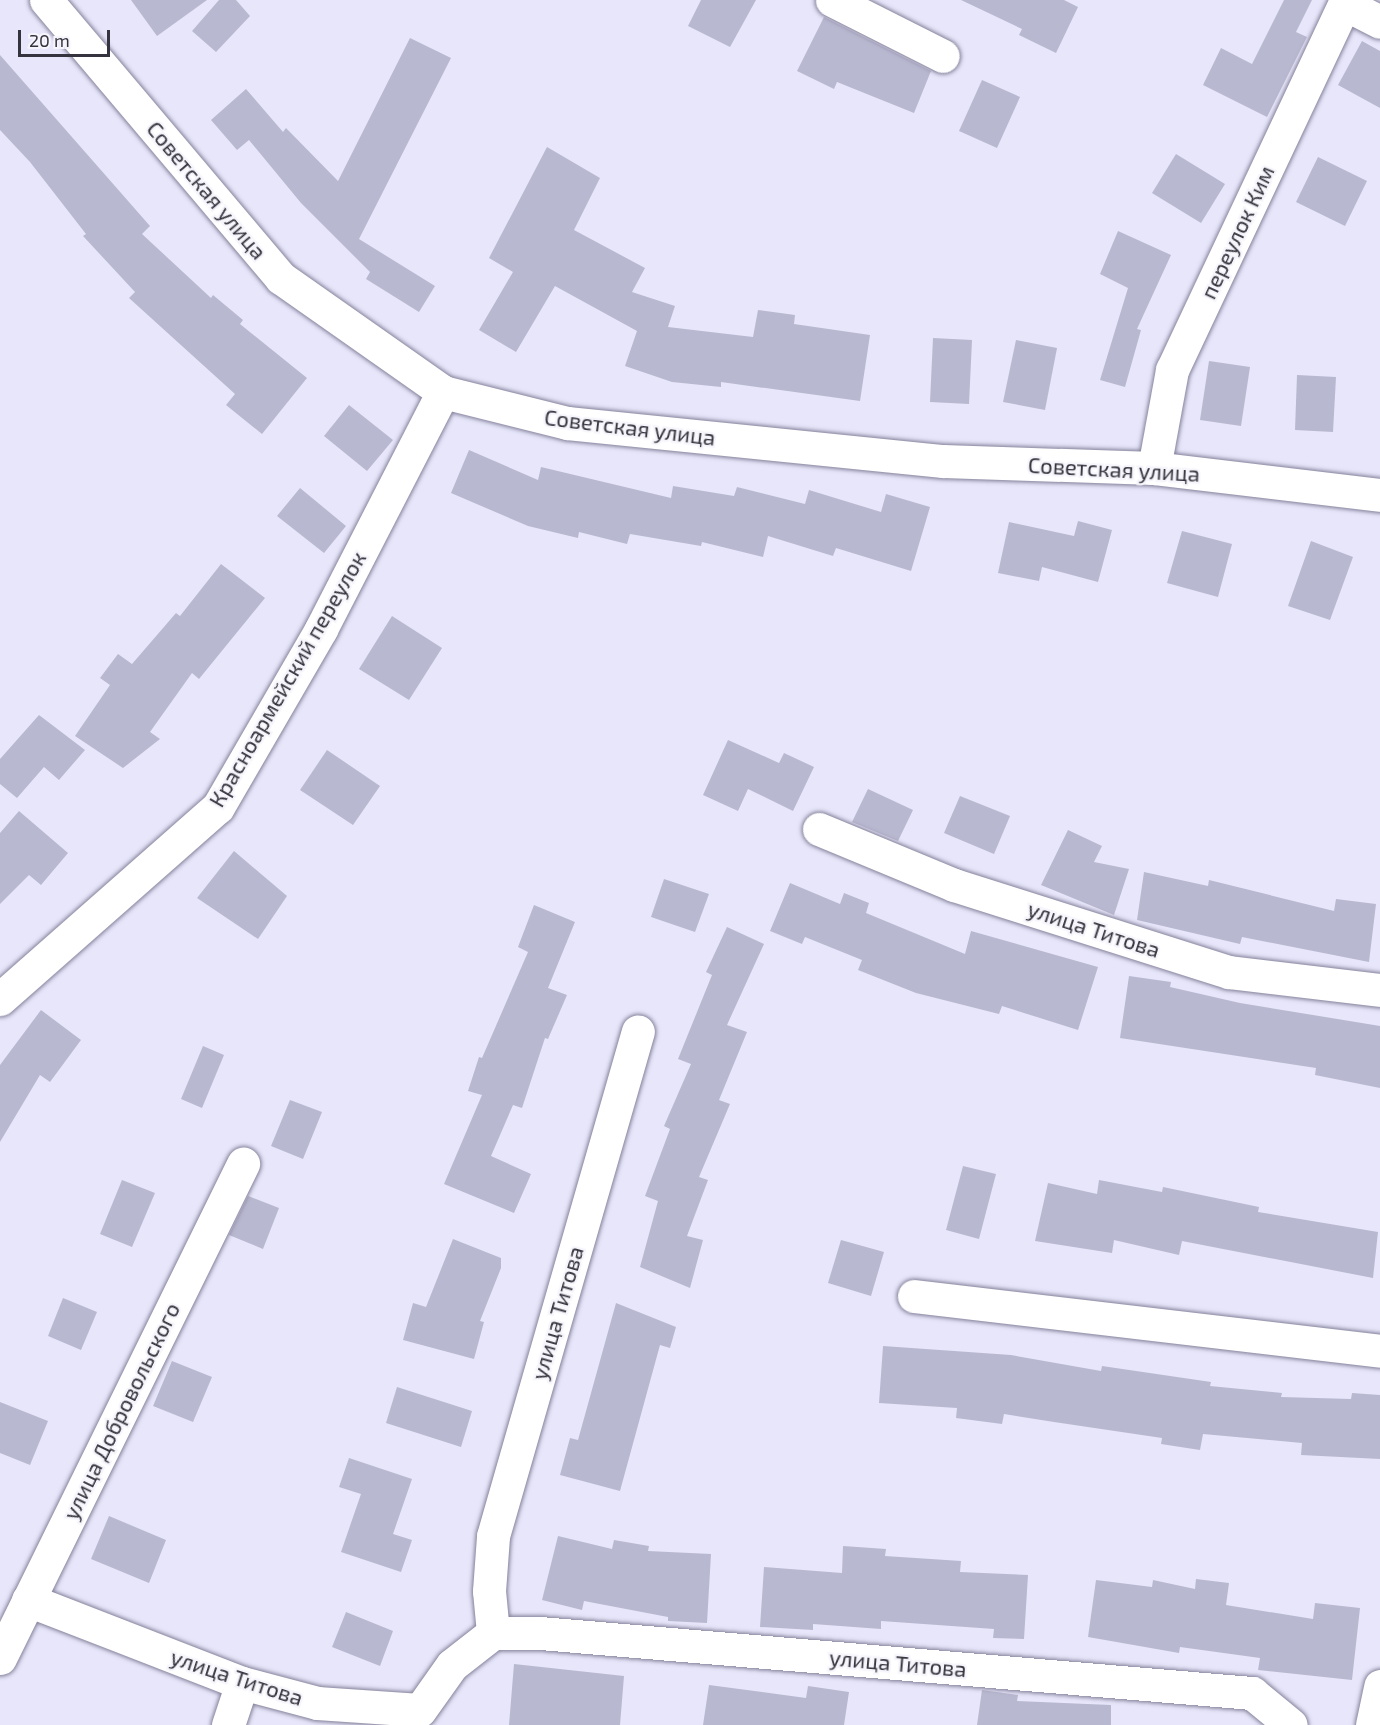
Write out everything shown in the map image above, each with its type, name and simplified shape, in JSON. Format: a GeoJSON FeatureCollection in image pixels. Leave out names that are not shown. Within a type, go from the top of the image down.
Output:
{"type":"FeatureCollection","features":[{"type":"Feature","properties":{"kind":"street","name":"Советская улица"},"geometry":{"type":"LineString","coordinates":[[46,0],[281,278],[443,392],[567,423],[943,461],[1154,468],[1380,495]]}},
{"type":"Feature","properties":{"kind":"street"},"geometry":{"type":"LineString","coordinates":[[832,0],[943,56]]}},
{"type":"Feature","properties":{"kind":"street","name":"переулок Ким"},"geometry":{"type":"LineString","coordinates":[[1154,468],[1172,370],[1346,2],[1380,22]]}},
{"type":"Feature","properties":{"kind":"street","name":"Красноармейский переулок"},"geometry":{"type":"LineString","coordinates":[[0,999],[218,807],[321,629],[443,392]]}},
{"type":"Feature","properties":{"kind":"street","name":"улица Титова"},"geometry":{"type":"LineString","coordinates":[[819,829],[954,885],[1229,972],[1380,990]]}},
{"type":"Feature","properties":{"kind":"street","name":"улица Титова"},"geometry":{"type":"LineString","coordinates":[[493,1633],[489,1591],[493,1536],[638,1031]]}},
{"type":"Feature","properties":{"kind":"street","name":"улица Добровольского"},"geometry":{"type":"LineString","coordinates":[[0,1658],[243,1164]]}},
{"type":"Feature","properties":{"kind":"street"},"geometry":{"type":"LineString","coordinates":[[914,1296],[1380,1351]]}},
{"type":"Feature","properties":{"kind":"street","name":"улица Титова"},"geometry":{"type":"LineString","coordinates":[[28,1600],[242,1683],[317,1703],[420,1710],[452,1665],[493,1633],[540,1633],[1252,1693],[1291,1725]]}},
{"type":"Feature","properties":{"kind":"street"},"geometry":{"type":"LineString","coordinates":[[228,1725],[242,1683]]}},
{"type":"Feature","properties":{"kind":"street"},"geometry":{"type":"LineString","coordinates":[[1372,1725],[1380,1686]]}},
{"type":"Feature","properties":{"kind":"building"},"geometry":{"type":"Polygon","coordinates":[[[131,0],[207,0],[157,36],[131,0]]]}},
{"type":"Feature","properties":{"kind":"building"},"geometry":{"type":"Polygon","coordinates":[[[219,0],[236,0],[250,16],[216,52],[192,31],[219,0]]]}},
{"type":"Feature","properties":{"kind":"building"},"geometry":{"type":"Polygon","coordinates":[[[701,0],[756,0],[730,47],[688,26],[701,0]]]}},
{"type":"Feature","properties":{"kind":"building"},"geometry":{"type":"Polygon","coordinates":[[[961,0],[1064,0],[1078,7],[1056,53],[1019,35],[1022,29],[961,0]]]}},
{"type":"Feature","properties":{"kind":"building"},"geometry":{"type":"Polygon","coordinates":[[[1284,0],[1312,0],[1296,32],[1307,37],[1267,117],[1203,85],[1221,48],[1252,64],[1284,0]]]}},
{"type":"Feature","properties":{"kind":"building"},"geometry":{"type":"Polygon","coordinates":[[[824,17],[931,71],[914,113],[837,82],[834,89],[797,71],[824,17]]]}},
{"type":"Feature","properties":{"kind":"building"},"geometry":{"type":"Polygon","coordinates":[[[410,38],[451,58],[359,239],[435,286],[419,312],[366,279],[370,272],[301,203],[249,140],[237,150],[211,120],[246,89],[283,132],[286,128],[338,181],[410,38]]]}},
{"type":"Feature","properties":{"kind":"building"},"geometry":{"type":"Polygon","coordinates":[[[1362,41],[1380,51],[1380,108],[1338,85],[1362,41]]]}},
{"type":"Feature","properties":{"kind":"building"},"geometry":{"type":"Polygon","coordinates":[[[0,55],[150,226],[142,234],[211,298],[213,295],[243,320],[240,324],[307,378],[262,434],[226,405],[235,394],[129,298],[135,292],[83,236],[86,234],[30,162],[0,130],[0,55]]]}},
{"type":"Feature","properties":{"kind":"building"},"geometry":{"type":"Polygon","coordinates":[[[982,80],[1020,97],[997,148],[959,131],[982,80]]]}},
{"type":"Feature","properties":{"kind":"building"},"geometry":{"type":"Polygon","coordinates":[[[547,147],[600,178],[574,230],[645,268],[632,292],[675,306],[668,327],[753,337],[758,310],[795,315],[794,324],[870,335],[860,401],[721,382],[721,387],[672,382],[625,366],[637,331],[555,286],[516,352],[479,330],[513,272],[489,258],[547,147]]]}},
{"type":"Feature","properties":{"kind":"building"},"geometry":{"type":"Polygon","coordinates":[[[1176,154],[1225,184],[1201,223],[1152,193],[1176,154]]]}},
{"type":"Feature","properties":{"kind":"building"},"geometry":{"type":"Polygon","coordinates":[[[1318,157],[1367,181],[1345,226],[1296,202],[1318,157]]]}},
{"type":"Feature","properties":{"kind":"building"},"geometry":{"type":"Polygon","coordinates":[[[1118,231],[1171,255],[1137,329],[1141,330],[1125,387],[1100,380],[1128,288],[1100,274],[1118,231]]]}},
{"type":"Feature","properties":{"kind":"building"},"geometry":{"type":"Polygon","coordinates":[[[933,338],[972,340],[969,404],[930,402],[933,338]]]}},
{"type":"Feature","properties":{"kind":"building"},"geometry":{"type":"Polygon","coordinates":[[[1016,340],[1057,348],[1045,410],[1003,402],[1016,340]]]}},
{"type":"Feature","properties":{"kind":"building"},"geometry":{"type":"Polygon","coordinates":[[[1209,361],[1250,367],[1241,426],[1200,420],[1209,361]]]}},
{"type":"Feature","properties":{"kind":"building"},"geometry":{"type":"Polygon","coordinates":[[[1297,375],[1336,377],[1333,432],[1295,430],[1297,375]]]}},
{"type":"Feature","properties":{"kind":"building"},"geometry":{"type":"Polygon","coordinates":[[[349,405],[393,440],[367,471],[324,436],[349,405]]]}},
{"type":"Feature","properties":{"kind":"building"},"geometry":{"type":"Polygon","coordinates":[[[469,450],[538,480],[541,467],[671,498],[673,486],[734,496],[737,487],[805,504],[809,490],[881,512],[886,494],[930,507],[911,571],[836,548],[833,556],[768,536],[763,557],[702,542],[701,546],[630,534],[627,544],[579,532],[578,538],[528,526],[451,493],[469,450]]]}},
{"type":"Feature","properties":{"kind":"building"},"geometry":{"type":"Polygon","coordinates":[[[300,488],[346,526],[324,553],[277,516],[300,488]]]}},
{"type":"Feature","properties":{"kind":"building"},"geometry":{"type":"Polygon","coordinates":[[[1078,521],[1112,530],[1098,582],[1042,567],[1039,581],[998,573],[1009,522],[1074,536],[1078,521]]]}},
{"type":"Feature","properties":{"kind":"building"},"geometry":{"type":"Polygon","coordinates":[[[1182,531],[1232,544],[1218,597],[1167,583],[1182,531]]]}},
{"type":"Feature","properties":{"kind":"building"},"geometry":{"type":"Polygon","coordinates":[[[1311,541],[1353,557],[1330,620],[1288,606],[1311,541]]]}},
{"type":"Feature","properties":{"kind":"building"},"geometry":{"type":"Polygon","coordinates":[[[221,564],[265,598],[199,679],[192,673],[150,732],[160,739],[123,768],[75,736],[110,685],[100,678],[118,654],[132,664],[176,613],[180,616],[221,564]]]}},
{"type":"Feature","properties":{"kind":"building"},"geometry":{"type":"Polygon","coordinates":[[[392,616],[442,648],[409,700],[359,669],[392,616]]]}},
{"type":"Feature","properties":{"kind":"building"},"geometry":{"type":"Polygon","coordinates":[[[39,715],[85,750],[59,780],[44,767],[17,798],[0,784],[0,759],[39,715]]]}},
{"type":"Feature","properties":{"kind":"building"},"geometry":{"type":"Polygon","coordinates":[[[728,740],[779,763],[784,753],[814,767],[793,811],[748,789],[738,811],[703,795],[728,740]]]}},
{"type":"Feature","properties":{"kind":"building"},"geometry":{"type":"Polygon","coordinates":[[[327,750],[380,786],[353,825],[300,790],[327,750]]]}},
{"type":"Feature","properties":{"kind":"building"},"geometry":{"type":"Polygon","coordinates":[[[868,789],[913,810],[898,841],[852,822],[868,789]]]}},
{"type":"Feature","properties":{"kind":"building"},"geometry":{"type":"Polygon","coordinates":[[[960,796],[1010,816],[994,854],[944,833],[960,796]]]}},
{"type":"Feature","properties":{"kind":"building"},"geometry":{"type":"Polygon","coordinates":[[[19,811],[68,853],[41,885],[29,875],[0,904],[0,833],[19,811]]]}},
{"type":"Feature","properties":{"kind":"building"},"geometry":{"type":"Polygon","coordinates":[[[1068,830],[1102,846],[1094,862],[1129,869],[1114,915],[1041,885],[1068,830]]]}},
{"type":"Feature","properties":{"kind":"building"},"geometry":{"type":"Polygon","coordinates":[[[234,851],[287,896],[258,939],[197,898],[234,851]]]}},
{"type":"Feature","properties":{"kind":"building"},"geometry":{"type":"Polygon","coordinates":[[[1144,872],[1208,886],[1209,880],[1334,911],[1336,899],[1376,904],[1369,962],[1242,937],[1240,944],[1137,920],[1144,872]]]}},
{"type":"Feature","properties":{"kind":"building"},"geometry":{"type":"Polygon","coordinates":[[[664,879],[709,894],[695,932],[651,917],[664,879]]]}},
{"type":"Feature","properties":{"kind":"building"},"geometry":{"type":"Polygon","coordinates":[[[790,883],[840,904],[844,893],[869,903],[866,913],[965,954],[971,931],[1098,967],[1078,1030],[1002,1006],[999,1014],[916,993],[858,970],[862,960],[805,937],[802,944],[770,931],[790,883]]]}},
{"type":"Feature","properties":{"kind":"building"},"geometry":{"type":"Polygon","coordinates":[[[534,905],[575,922],[548,988],[567,995],[548,1039],[545,1038],[522,1108],[513,1105],[491,1156],[531,1174],[514,1213],[444,1184],[482,1095],[468,1091],[479,1057],[482,1058],[528,952],[518,947],[534,905]]]}},
{"type":"Feature","properties":{"kind":"building"},"geometry":{"type":"Polygon","coordinates":[[[727,927],[764,944],[727,1025],[747,1032],[719,1100],[730,1104],[699,1177],[708,1180],[687,1236],[703,1240],[690,1288],[640,1267],[658,1201],[645,1196],[670,1129],[664,1126],[691,1064],[678,1059],[712,975],[706,972],[727,927]]]}},
{"type":"Feature","properties":{"kind":"building"},"geometry":{"type":"Polygon","coordinates":[[[1129,976],[1171,982],[1170,987],[1240,1003],[1380,1026],[1380,1088],[1315,1075],[1316,1068],[1120,1038],[1129,976]]]}},
{"type":"Feature","properties":{"kind":"building"},"geometry":{"type":"Polygon","coordinates":[[[41,1010],[81,1040],[50,1082],[40,1075],[0,1142],[0,1065],[41,1010]]]}},
{"type":"Feature","properties":{"kind":"building"},"geometry":{"type":"Polygon","coordinates":[[[203,1046],[224,1055],[202,1108],[181,1099],[203,1046]]]}},
{"type":"Feature","properties":{"kind":"building"},"geometry":{"type":"Polygon","coordinates":[[[290,1100],[322,1112],[303,1159],[271,1146],[290,1100]]]}},
{"type":"Feature","properties":{"kind":"building"},"geometry":{"type":"Polygon","coordinates":[[[963,1166],[996,1174],[979,1239],[946,1230],[963,1166]]]}},
{"type":"Feature","properties":{"kind":"building"},"geometry":{"type":"Polygon","coordinates":[[[122,1180],[155,1193],[132,1247],[100,1234],[122,1180]]]}},
{"type":"Feature","properties":{"kind":"building"},"geometry":{"type":"Polygon","coordinates":[[[1099,1180],[1162,1192],[1163,1187],[1259,1207],[1258,1212],[1378,1232],[1373,1278],[1182,1241],[1179,1255],[1114,1240],[1112,1253],[1035,1241],[1048,1183],[1097,1194],[1099,1180]]]}},
{"type":"Feature","properties":{"kind":"building"},"geometry":{"type":"Polygon","coordinates":[[[248,1196],[279,1208],[263,1249],[229,1235],[248,1196]]]}},
{"type":"Feature","properties":{"kind":"building"},"geometry":{"type":"Polygon","coordinates":[[[453,1239],[501,1258],[501,1268],[480,1321],[484,1322],[474,1359],[403,1340],[413,1303],[426,1307],[453,1239]]]}},
{"type":"Feature","properties":{"kind":"building"},"geometry":{"type":"Polygon","coordinates":[[[841,1240],[884,1252],[871,1296],[828,1283],[841,1240]]]}},
{"type":"Feature","properties":{"kind":"building"},"geometry":{"type":"Polygon","coordinates":[[[63,1298],[97,1312],[81,1350],[48,1336],[63,1298]]]}},
{"type":"Feature","properties":{"kind":"building"},"geometry":{"type":"Polygon","coordinates":[[[616,1303],[676,1327],[670,1348],[660,1345],[620,1491],[560,1475],[570,1438],[578,1440],[616,1303]]]}},
{"type":"Feature","properties":{"kind":"building"},"geometry":{"type":"Polygon","coordinates":[[[883,1346],[1011,1355],[1101,1371],[1102,1366],[1211,1382],[1210,1386],[1282,1393],[1281,1397],[1351,1399],[1352,1393],[1380,1395],[1380,1459],[1301,1455],[1302,1443],[1203,1434],[1200,1450],[1161,1444],[1162,1438],[1004,1414],[1002,1424],[956,1418],[957,1408],[879,1403],[883,1346]]]}},
{"type":"Feature","properties":{"kind":"building"},"geometry":{"type":"Polygon","coordinates":[[[172,1361],[212,1377],[193,1422],[153,1406],[172,1361]]]}},
{"type":"Feature","properties":{"kind":"building"},"geometry":{"type":"Polygon","coordinates":[[[397,1387],[472,1411],[461,1447],[386,1423],[397,1387]]]}},
{"type":"Feature","properties":{"kind":"building"},"geometry":{"type":"Polygon","coordinates":[[[0,1402],[48,1421],[30,1465],[0,1453],[0,1402]]]}},
{"type":"Feature","properties":{"kind":"building"},"geometry":{"type":"Polygon","coordinates":[[[349,1458],[412,1479],[393,1534],[412,1540],[401,1572],[341,1552],[361,1494],[339,1487],[349,1458]]]}},
{"type":"Feature","properties":{"kind":"building"},"geometry":{"type":"Polygon","coordinates":[[[109,1516],[166,1540],[149,1583],[91,1559],[109,1516]]]}},
{"type":"Feature","properties":{"kind":"building"},"geometry":{"type":"Polygon","coordinates":[[[558,1536],[612,1549],[614,1540],[649,1546],[648,1551],[711,1554],[707,1623],[668,1621],[668,1617],[584,1601],[582,1610],[542,1600],[558,1536]]]}},
{"type":"Feature","properties":{"kind":"building"},"geometry":{"type":"Polygon","coordinates":[[[843,1546],[886,1549],[885,1556],[961,1561],[960,1572],[1028,1575],[1024,1639],[993,1638],[994,1629],[881,1621],[881,1629],[813,1624],[813,1630],[760,1627],[764,1567],[842,1573],[843,1546]]]}},
{"type":"Feature","properties":{"kind":"building"},"geometry":{"type":"Polygon","coordinates":[[[1196,1579],[1229,1583],[1226,1605],[1313,1619],[1315,1603],[1360,1608],[1352,1680],[1258,1670],[1260,1658],[1180,1647],[1179,1653],[1088,1637],[1096,1580],[1152,1587],[1153,1580],[1195,1589],[1196,1579]]]}},
{"type":"Feature","properties":{"kind":"building"},"geometry":{"type":"Polygon","coordinates":[[[346,1612],[393,1631],[380,1666],[332,1647],[346,1612]]]}},
{"type":"Feature","properties":{"kind":"building"},"geometry":{"type":"Polygon","coordinates":[[[514,1664],[624,1676],[620,1725],[509,1725],[514,1664]]]}},
{"type":"Feature","properties":{"kind":"building"},"geometry":{"type":"Polygon","coordinates":[[[709,1685],[806,1698],[808,1686],[849,1692],[844,1725],[703,1725],[709,1685]]]}},
{"type":"Feature","properties":{"kind":"building"},"geometry":{"type":"Polygon","coordinates":[[[982,1690],[1018,1695],[1017,1701],[1111,1705],[1111,1725],[977,1725],[982,1690]]]}}]}
